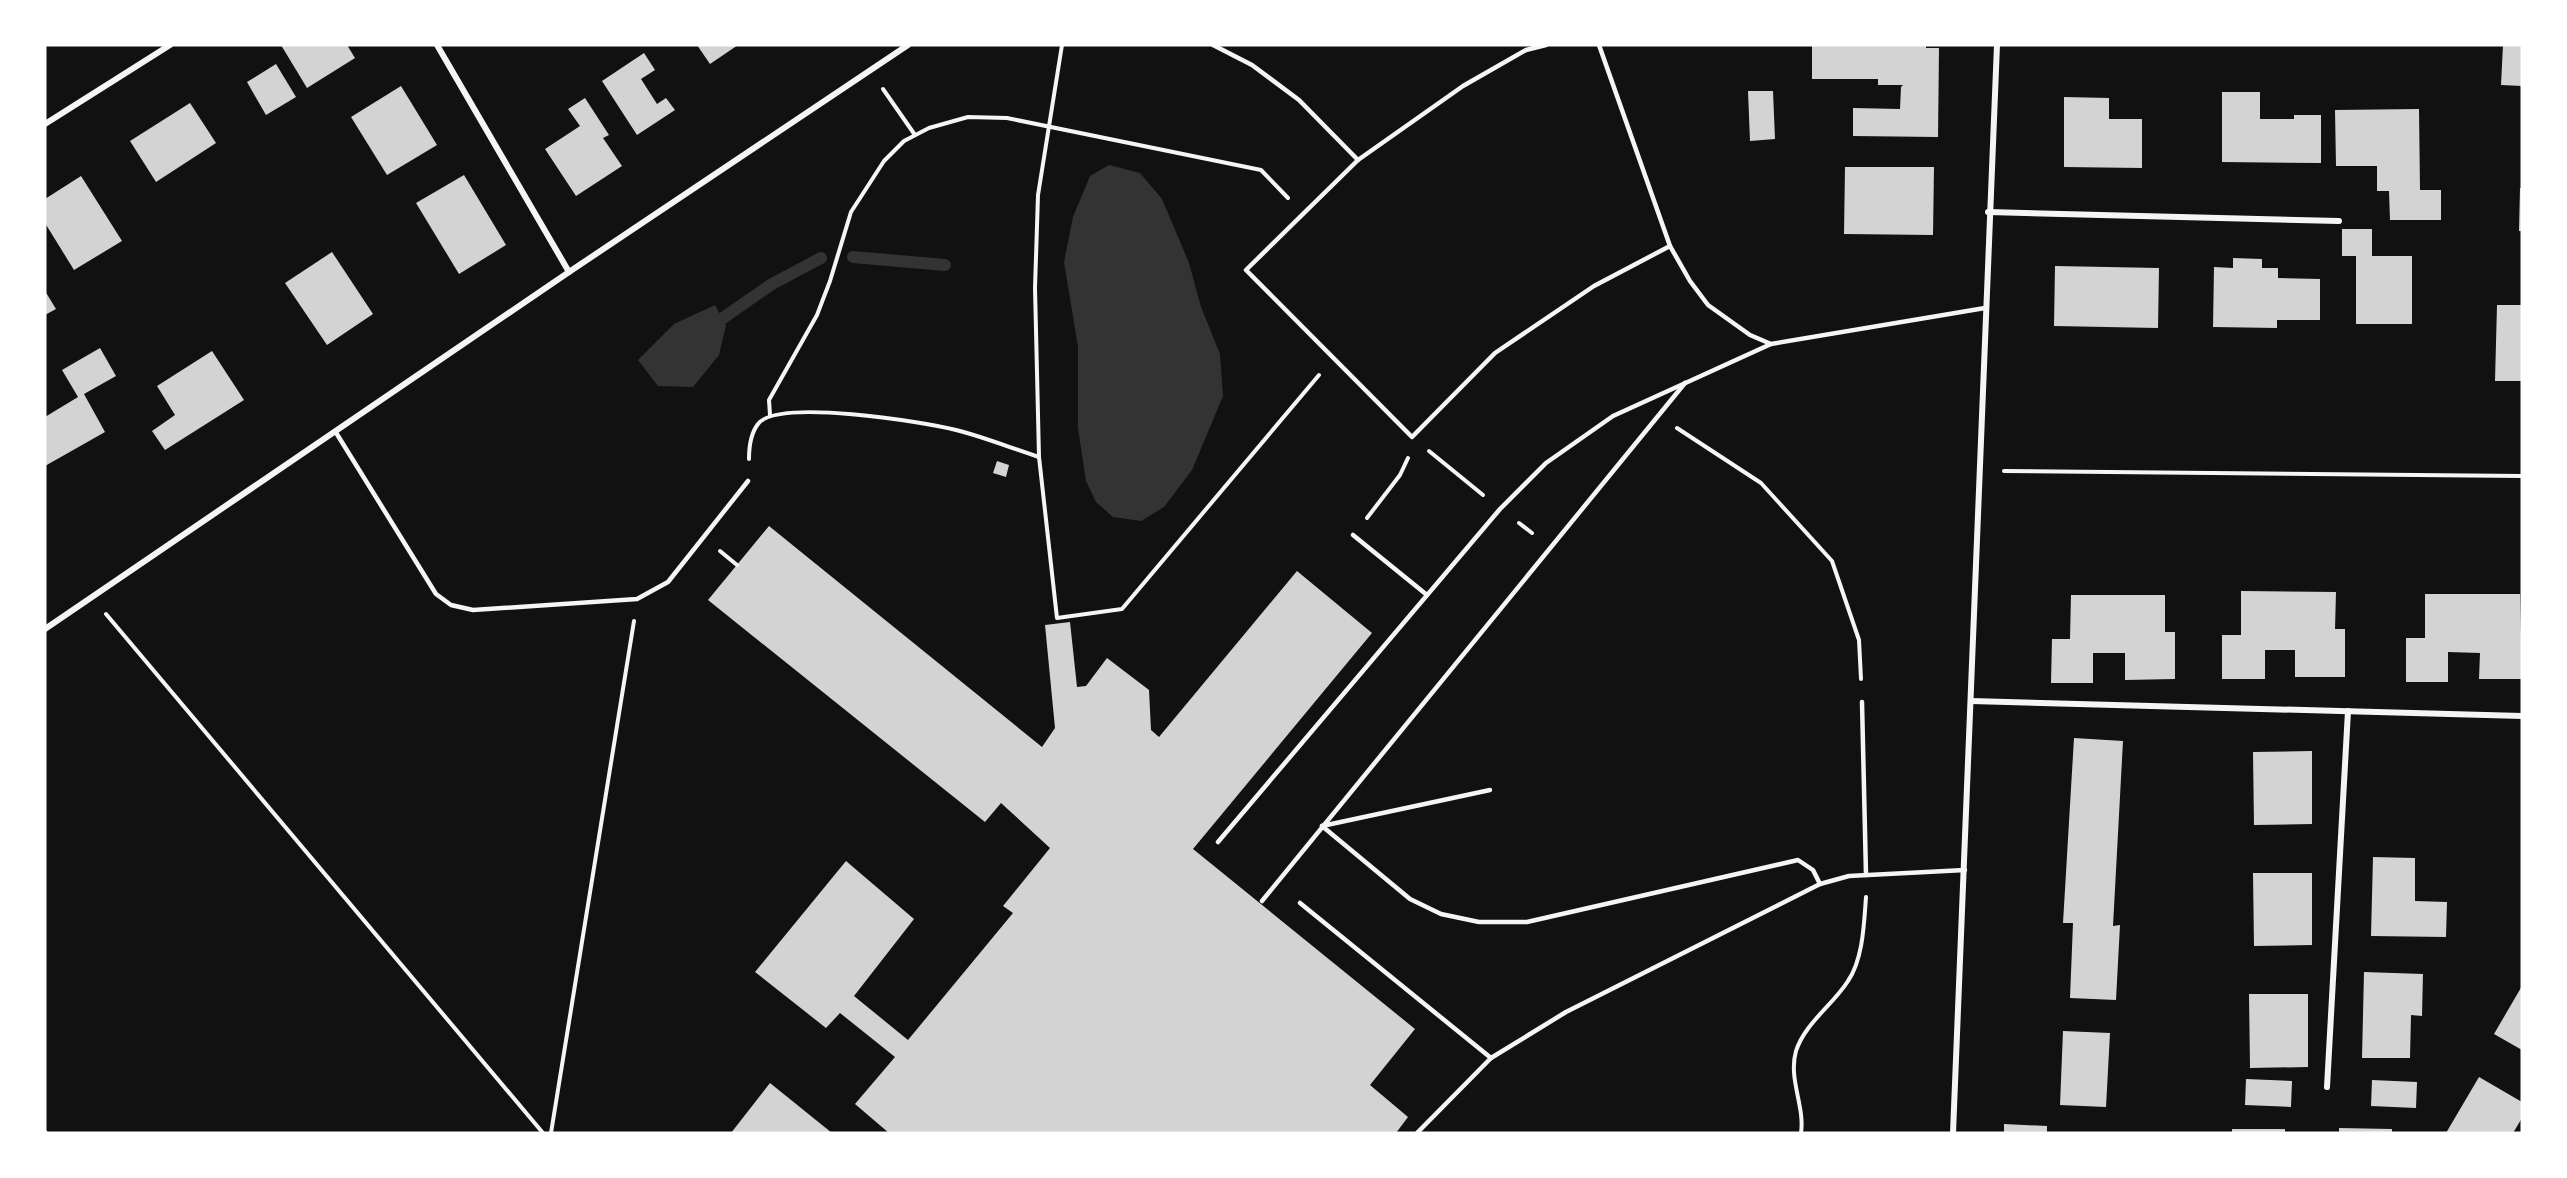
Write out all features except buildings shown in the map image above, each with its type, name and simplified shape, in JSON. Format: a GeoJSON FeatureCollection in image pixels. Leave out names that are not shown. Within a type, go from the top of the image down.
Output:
{"type":"FeatureCollection","features":[{"type":"Feature","properties":{"kind":"street"},"geometry":{"type":"LineString","coordinates":[[45,124],[170,45]]}},
{"type":"Feature","properties":{"kind":"street"},"geometry":{"type":"LineString","coordinates":[[436,45],[569,272]]}},
{"type":"Feature","properties":{"kind":"street"},"geometry":{"type":"LineString","coordinates":[[45,629],[569,272],[908,45]]}},
{"type":"Feature","properties":{"kind":"street"},"geometry":{"type":"LineString","coordinates":[[1953,1133],[1966,870],[1988,212],[1996,45]]}},
{"type":"Feature","properties":{"kind":"street"},"geometry":{"type":"LineString","coordinates":[[1988,212],[2339,221]]}},
{"type":"Feature","properties":{"kind":"street"},"geometry":{"type":"LineString","coordinates":[[1971,701],[2522,716]]}},
{"type":"Feature","properties":{"kind":"street"},"geometry":{"type":"LineString","coordinates":[[2327,1087],[2348,711]]}},
{"type":"Feature","properties":{"kind":"lane"},"geometry":{"type":"LineString","coordinates":[[1213,45],[1252,66],[1299,100],[1358,160]]}},
{"type":"Feature","properties":{"kind":"lane"},"geometry":{"type":"LineString","coordinates":[[1546,45],[1526,50],[1463,86],[1358,160],[1246,270],[1412,436],[1495,353],[1594,286],[1670,246]]}},
{"type":"Feature","properties":{"kind":"lane"},"geometry":{"type":"LineString","coordinates":[[1599,45],[1670,246],[1690,281],[1708,305],[1750,335],[1771,344]]}},
{"type":"Feature","properties":{"kind":"lane"},"geometry":{"type":"LineString","coordinates":[[1218,842],[1500,509],[1546,463],[1613,416],[1771,344],[1985,308]]}},
{"type":"Feature","properties":{"kind":"lane"},"geometry":{"type":"LineString","coordinates":[[1262,901],[1687,381]]}},
{"type":"Feature","properties":{"kind":"lane"},"geometry":{"type":"LineString","coordinates":[[335,431],[436,594],[451,605],[473,610],[637,599],[668,582],[748,481]]}},
{"type":"Feature","properties":{"kind":"lane"},"geometry":{"type":"LineString","coordinates":[[1353,535],[1427,595]]}},
{"type":"Feature","properties":{"kind":"lane"},"geometry":{"type":"LineString","coordinates":[[1862,702],[1866,875]]}},
{"type":"Feature","properties":{"kind":"lane"},"geometry":{"type":"LineString","coordinates":[[1322,826],[1490,790]]}},
{"type":"Feature","properties":{"kind":"lane"},"geometry":{"type":"LineString","coordinates":[[1322,826],[1410,899],[1441,914],[1479,922],[1527,922],[1798,860],[1813,870],[1820,884]]}},
{"type":"Feature","properties":{"kind":"lane"},"geometry":{"type":"LineString","coordinates":[[1417,1133],[1491,1058],[1566,1011],[1820,884],[1849,876],[1966,870]]}},
{"type":"Feature","properties":{"kind":"lane"},"geometry":{"type":"LineString","coordinates":[[1300,903],[1491,1058]]}},
{"type":"Feature","properties":{"kind":"path"},"geometry":{"type":"LineString","coordinates":[[1062,45],[1047,127],[1038,195],[1035,288],[1039,457],[1057,618],[1122,609],[1334,358]]}},
{"type":"Feature","properties":{"kind":"path"},"geometry":{"type":"LineString","coordinates":[[869,71],[915,135]]}},
{"type":"Feature","properties":{"kind":"path"},"geometry":{"type":"LineString","coordinates":[[770,416],[769,400],[817,315],[831,280],[851,212],[884,161],[904,141],[929,128],[968,117],[1007,118],[1261,170],[1303,212]]}},
{"type":"Feature","properties":{"kind":"path"},"geometry":{"type":"LineString","coordinates":[[748,481],[749,447],[758,423],[770,416],[800,411],[849,414],[955,430],[1039,457]]}},
{"type":"Feature","properties":{"kind":"path"},"geometry":{"type":"LineString","coordinates":[[1659,416],[1761,483],[1832,561],[1859,640],[1862,702]]}},
{"type":"Feature","properties":{"kind":"path"},"geometry":{"type":"LineString","coordinates":[[1412,436],[1490,500]]}},
{"type":"Feature","properties":{"kind":"path"},"geometry":{"type":"LineString","coordinates":[[1353,535],[1400,475],[1411,450],[1412,436]]}},
{"type":"Feature","properties":{"kind":"path"},"geometry":{"type":"LineString","coordinates":[[1979,471],[2522,476]]}},
{"type":"Feature","properties":{"kind":"path"},"geometry":{"type":"LineString","coordinates":[[1522,526],[1532,533]]}},
{"type":"Feature","properties":{"kind":"path"},"geometry":{"type":"LineString","coordinates":[[92,598],[543,1133]]}},
{"type":"Feature","properties":{"kind":"path"},"geometry":{"type":"LineString","coordinates":[[551,1133],[637,599]]}},
{"type":"Feature","properties":{"kind":"path"},"geometry":{"type":"LineString","coordinates":[[1801,1133],[1794,1084],[1796,1051],[1813,1022],[1848,982],[1857,964],[1866,899],[1866,875]]}},
{"type":"Feature","properties":{"kind":"shaded area"},"geometry":{"type":"Polygon","coordinates":[[[1109,165],[1140,173],[1162,199],[1189,263],[1201,307],[1220,354],[1223,396],[1192,470],[1164,507],[1141,521],[1113,517],[1096,502],[1086,481],[1078,428],[1078,347],[1064,262],[1073,217],[1090,176],[1109,165]]]}},
{"type":"Feature","properties":{"kind":"shaded area"},"geometry":{"type":"Polygon","coordinates":[[[715,305],[726,325],[719,355],[693,387],[658,386],[638,360],[674,324],[715,305]]]}},
{"type":"Feature","properties":{"kind":"waterway"},"geometry":{"type":"LineString","coordinates":[[853,257],[945,265]]}},
{"type":"Feature","properties":{"kind":"waterway"},"geometry":{"type":"LineString","coordinates":[[723,318],[772,284],[821,258]]}}]}
